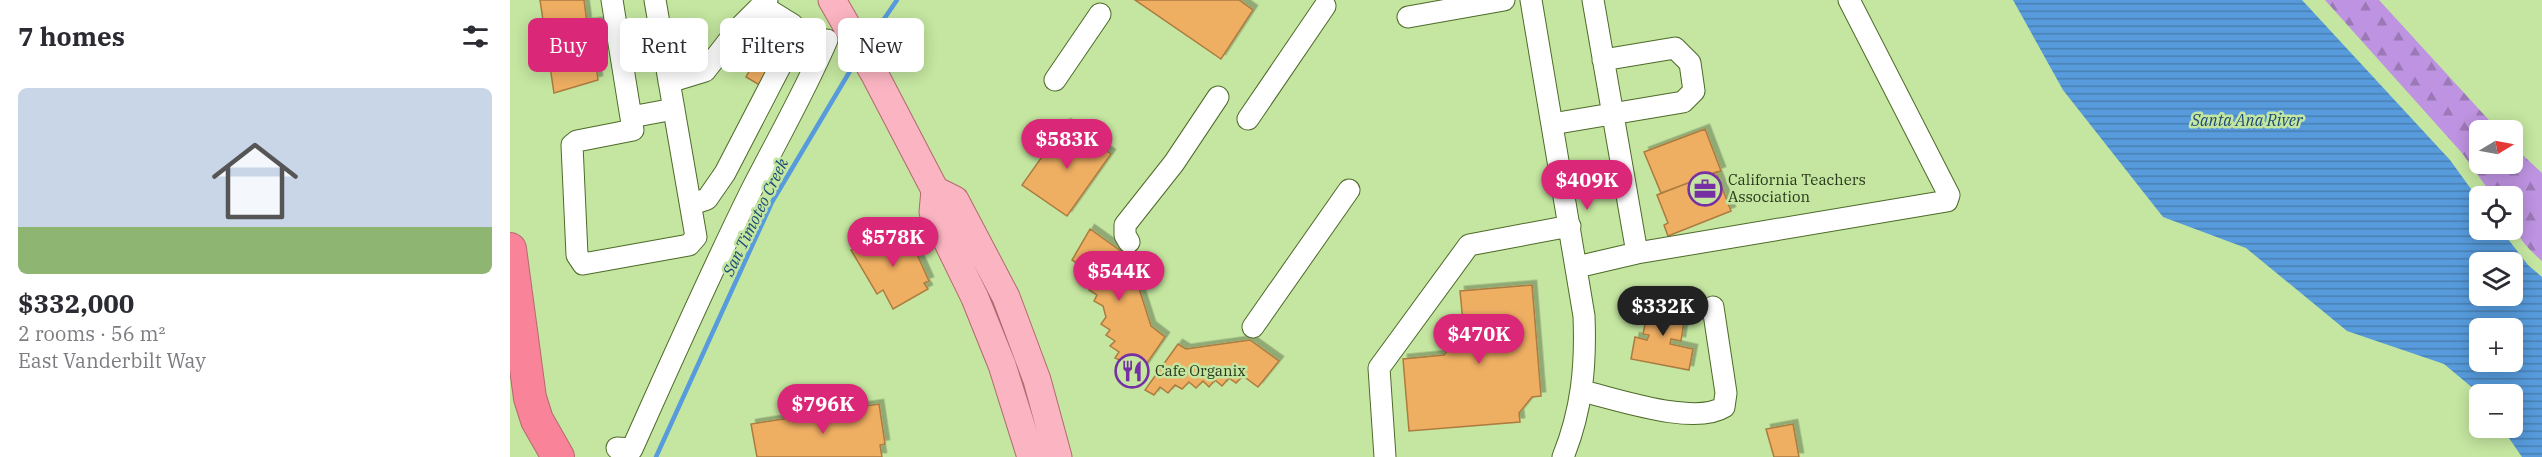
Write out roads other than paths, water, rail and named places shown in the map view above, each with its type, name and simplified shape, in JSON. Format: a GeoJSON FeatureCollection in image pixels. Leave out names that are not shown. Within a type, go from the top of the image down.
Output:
{"type":"FeatureCollection","features":[{"type":"Feature","properties":{"kind":"highway"},"geometry":{"type":"LineString","coordinates":[[510,249],[530,398],[537,420],[558,457]]}},
{"type":"Feature","properties":{"kind":"main road"},"geometry":{"type":"LineString","coordinates":[[839,17],[875,75],[935,190],[933,212],[975,298],[1002,365],[1031,457]]}},
{"type":"Feature","properties":{"kind":"main road"},"geometry":{"type":"LineString","coordinates":[[935,190],[955,200],[1006,297],[1037,380],[1058,457]]}},
{"type":"Feature","properties":{"kind":"street"},"geometry":{"type":"LineString","coordinates":[[612,0],[633,130],[577,141],[572,146],[577,255],[579,262],[587,264],[693,243],[696,233],[655,0]]}},
{"type":"Feature","properties":{"kind":"street"},"geometry":{"type":"LineString","coordinates":[[1408,17],[1504,0]]}},
{"type":"Feature","properties":{"kind":"street"},"geometry":{"type":"LineString","coordinates":[[1531,0],[1584,316],[1586,357],[1582,391],[1563,457]]}},
{"type":"Feature","properties":{"kind":"street"},"geometry":{"type":"LineString","coordinates":[[1593,0],[1637,254]]}},
{"type":"Feature","properties":{"kind":"street"},"geometry":{"type":"LineString","coordinates":[[1577,267],[1637,254],[1947,201],[1950,195],[1849,0]]}},
{"type":"Feature","properties":{"kind":"street"},"geometry":{"type":"LineString","coordinates":[[669,81],[705,71],[737,30],[764,3],[793,25],[796,36],[725,173],[706,199],[692,204]]}},
{"type":"Feature","properties":{"kind":"street"},"geometry":{"type":"LineString","coordinates":[[1248,118],[1325,6]]}},
{"type":"Feature","properties":{"kind":"street"},"geometry":{"type":"LineString","coordinates":[[1055,81],[1100,14]]}},
{"type":"Feature","properties":{"kind":"street"},"geometry":{"type":"LineString","coordinates":[[617,448],[633,449],[699,298],[752,188],[804,94],[839,17]]}},
{"type":"Feature","properties":{"kind":"street"},"geometry":{"type":"LineString","coordinates":[[1552,124],[1683,102],[1694,90],[1690,63],[1675,48],[1603,60]]}},
{"type":"Feature","properties":{"kind":"street"},"geometry":{"type":"LineString","coordinates":[[1129,242],[1125,235],[1125,225],[1174,163],[1218,97]]}},
{"type":"Feature","properties":{"kind":"street"},"geometry":{"type":"LineString","coordinates":[[631,117],[674,109]]}},
{"type":"Feature","properties":{"kind":"street"},"geometry":{"type":"LineString","coordinates":[[1253,327],[1349,190]]}},
{"type":"Feature","properties":{"kind":"street"},"geometry":{"type":"LineString","coordinates":[[1385,457],[1379,368],[1469,244],[1570,226]]}},
{"type":"Feature","properties":{"kind":"street"},"geometry":{"type":"LineString","coordinates":[[1582,391],[1690,415],[1716,413],[1724,407],[1726,393],[1713,307]]}},
{"type":"Feature","properties":{"kind":"water","name":"Santa Ana River"},"geometry":{"type":"Polygon","coordinates":[[[2013,0],[2302,0],[2450,160],[2469,186],[2469,240],[2509,240],[2518,252],[2469,252],[2469,306],[2523,306],[2523,259],[2542,277],[2542,457],[2522,457],[2509,438],[2523,438],[2523,384],[2469,385],[2444,364],[2347,331],[2246,248],[2163,217],[2063,90],[2013,0]]]}},
{"type":"Feature","properties":{"kind":"waterway","name":"San Timoteo Creek"},"geometry":{"type":"LineString","coordinates":[[885,18],[897,0]]}},
{"type":"Feature","properties":{"kind":"waterway","name":"San Timoteo Creek"},"geometry":{"type":"LineString","coordinates":[[656,457],[772,202],[849,72]]}},
{"type":"Feature","properties":{"kind":"place","name":"California Teachers Association"},"geometry":{"type":"Point","coordinates":[1705,189]}},
{"type":"Feature","properties":{"kind":"place","name":"Cafe Organix"},"geometry":{"type":"Point","coordinates":[1132,371]}}]}
